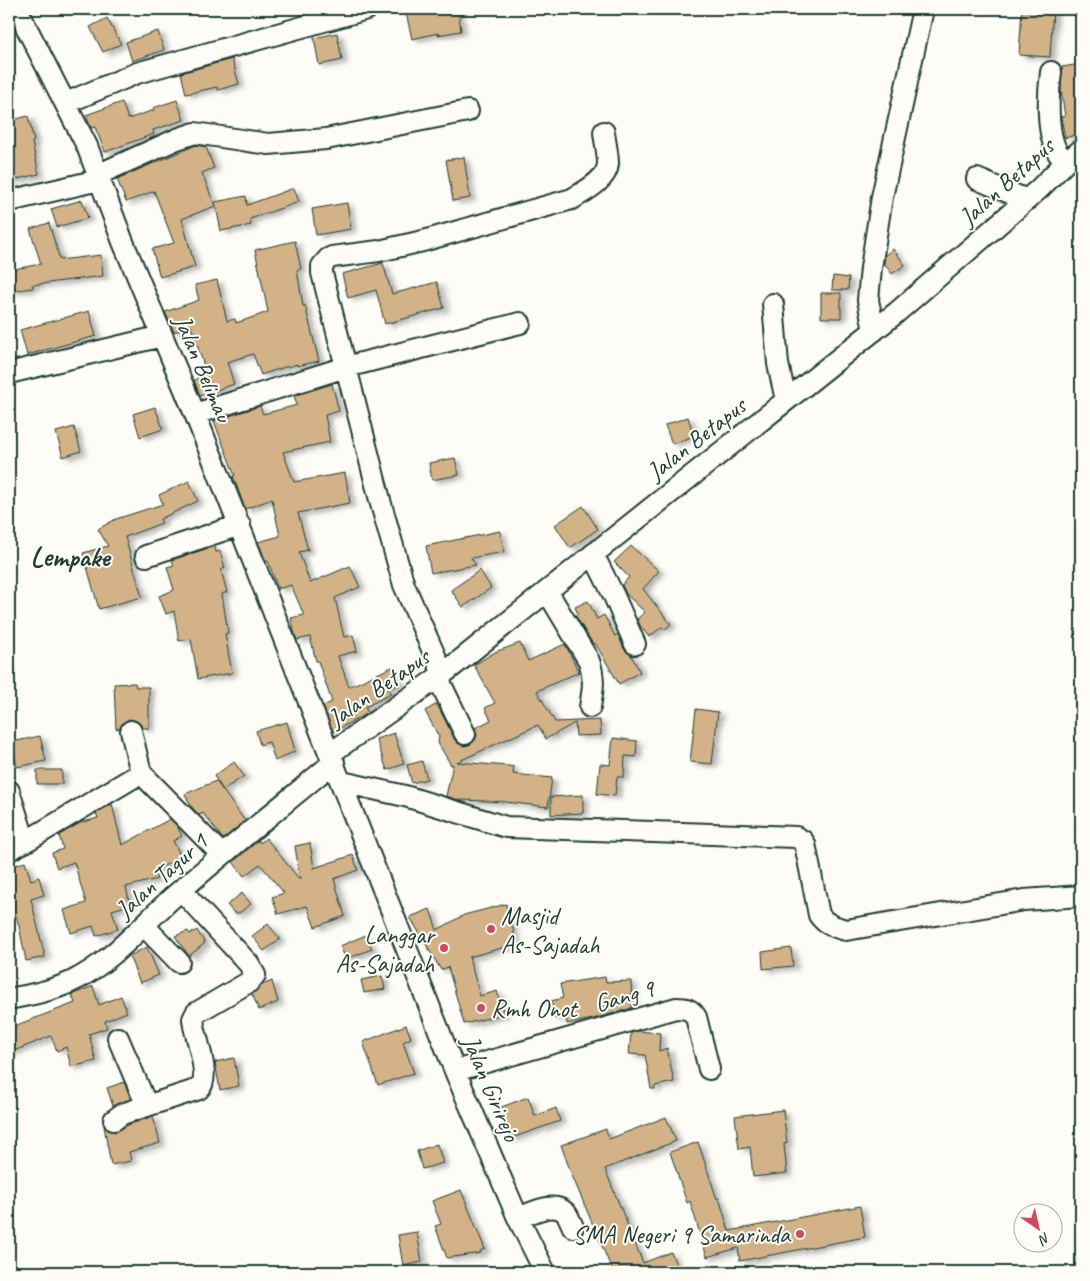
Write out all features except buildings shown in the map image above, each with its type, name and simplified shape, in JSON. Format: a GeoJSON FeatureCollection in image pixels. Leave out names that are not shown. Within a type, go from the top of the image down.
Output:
{"type":"FeatureCollection","features":[{"type":"Feature","properties":{"kind":"street","name":"Jalan Belimau"},"geometry":{"type":"LineString","coordinates":[[19,9],[87,146],[98,178],[240,525],[332,758]]}},
{"type":"Feature","properties":{"kind":"street"},"geometry":{"type":"LineString","coordinates":[[66,103],[137,73],[367,9]]}},
{"type":"Feature","properties":{"kind":"street"},"geometry":{"type":"LineString","coordinates":[[874,331],[868,300],[871,268],[882,197],[923,9]]}},
{"type":"Feature","properties":{"kind":"street"},"geometry":{"type":"LineString","coordinates":[[1051,72],[1049,86],[1050,131],[1057,153],[1066,162]]}},
{"type":"Feature","properties":{"kind":"street"},"geometry":{"type":"LineString","coordinates":[[9,201],[98,178],[177,139],[195,133],[268,144],[326,139],[468,111]]}},
{"type":"Feature","properties":{"kind":"street"},"geometry":{"type":"LineString","coordinates":[[465,734],[404,585],[380,504],[322,273],[322,266],[324,262],[332,257],[379,251],[422,241],[572,199],[587,190],[604,174],[608,165],[604,132]]}},
{"type":"Feature","properties":{"kind":"street","name":"Jalan Betapus"},"geometry":{"type":"LineString","coordinates":[[332,758],[440,676],[874,331],[1027,200],[1081,150]]}},
{"type":"Feature","properties":{"kind":"street"},"geometry":{"type":"LineString","coordinates":[[977,179],[1027,200]]}},
{"type":"Feature","properties":{"kind":"street"},"geometry":{"type":"LineString","coordinates":[[773,304],[778,364],[786,400]]}},
{"type":"Feature","properties":{"kind":"street"},"geometry":{"type":"LineString","coordinates":[[195,414],[346,366],[520,323]]}},
{"type":"Feature","properties":{"kind":"street"},"geometry":{"type":"LineString","coordinates":[[9,373],[162,336]]}},
{"type":"Feature","properties":{"kind":"street"},"geometry":{"type":"LineString","coordinates":[[146,556],[240,525]]}},
{"type":"Feature","properties":{"kind":"street"},"geometry":{"type":"LineString","coordinates":[[593,554],[635,644]]}},
{"type":"Feature","properties":{"kind":"street"},"geometry":{"type":"LineString","coordinates":[[547,591],[589,661],[593,671],[594,682],[590,707]]}},
{"type":"Feature","properties":{"kind":"street"},"geometry":{"type":"LineString","coordinates":[[131,731],[141,774],[222,855]]}},
{"type":"Feature","properties":{"kind":"street","name":"Jalan Girirejo"},"geometry":{"type":"LineString","coordinates":[[332,758],[455,1071],[518,1218],[545,1272]]}},
{"type":"Feature","properties":{"kind":"street","name":"Jalan Tagur 1"},"geometry":{"type":"LineString","coordinates":[[9,999],[49,991],[72,982],[104,962],[181,890],[332,758]]}},
{"type":"Feature","properties":{"kind":"street"},"geometry":{"type":"LineString","coordinates":[[9,791],[17,846],[141,774]]}},
{"type":"Feature","properties":{"kind":"street"},"geometry":{"type":"LineString","coordinates":[[342,782],[405,796],[506,827],[796,837],[803,840],[805,844],[819,915],[824,922],[846,930],[895,920],[1024,900],[1081,896]]}},
{"type":"Feature","properties":{"kind":"street"},"geometry":{"type":"LineString","coordinates":[[114,1120],[122,1114],[199,1089],[203,1085],[205,1075],[193,1019],[196,1013],[249,982],[255,975],[249,964],[181,890]]}},
{"type":"Feature","properties":{"kind":"street"},"geometry":{"type":"LineString","coordinates":[[145,924],[179,962]]}},
{"type":"Feature","properties":{"kind":"street","name":"Gang 9"},"geometry":{"type":"LineString","coordinates":[[455,1071],[676,1008],[686,1008],[693,1012],[696,1017],[709,1069]]}},
{"type":"Feature","properties":{"kind":"street"},"geometry":{"type":"LineString","coordinates":[[118,1038],[147,1106]]}},
{"type":"Feature","properties":{"kind":"street"},"geometry":{"type":"LineString","coordinates":[[518,1218],[550,1207],[557,1208],[566,1213],[573,1227]]}},
{"type":"Feature","properties":{"kind":"place","name":"Masjid As-Sajadah"},"geometry":{"type":"Point","coordinates":[491,929]}},
{"type":"Feature","properties":{"kind":"place","name":"Langgar As-Sajadah"},"geometry":{"type":"Point","coordinates":[444,948]}},
{"type":"Feature","properties":{"kind":"place","name":"Rmh Onot"},"geometry":{"type":"Point","coordinates":[481,1008]}},
{"type":"Feature","properties":{"kind":"place","name":"SMA Negeri 9 Samarinda"},"geometry":{"type":"Point","coordinates":[800,1234]}},
{"type":"Feature","properties":{"kind":"district","name":"Lempake"},"geometry":{"type":"Point","coordinates":[70,556]}}]}
